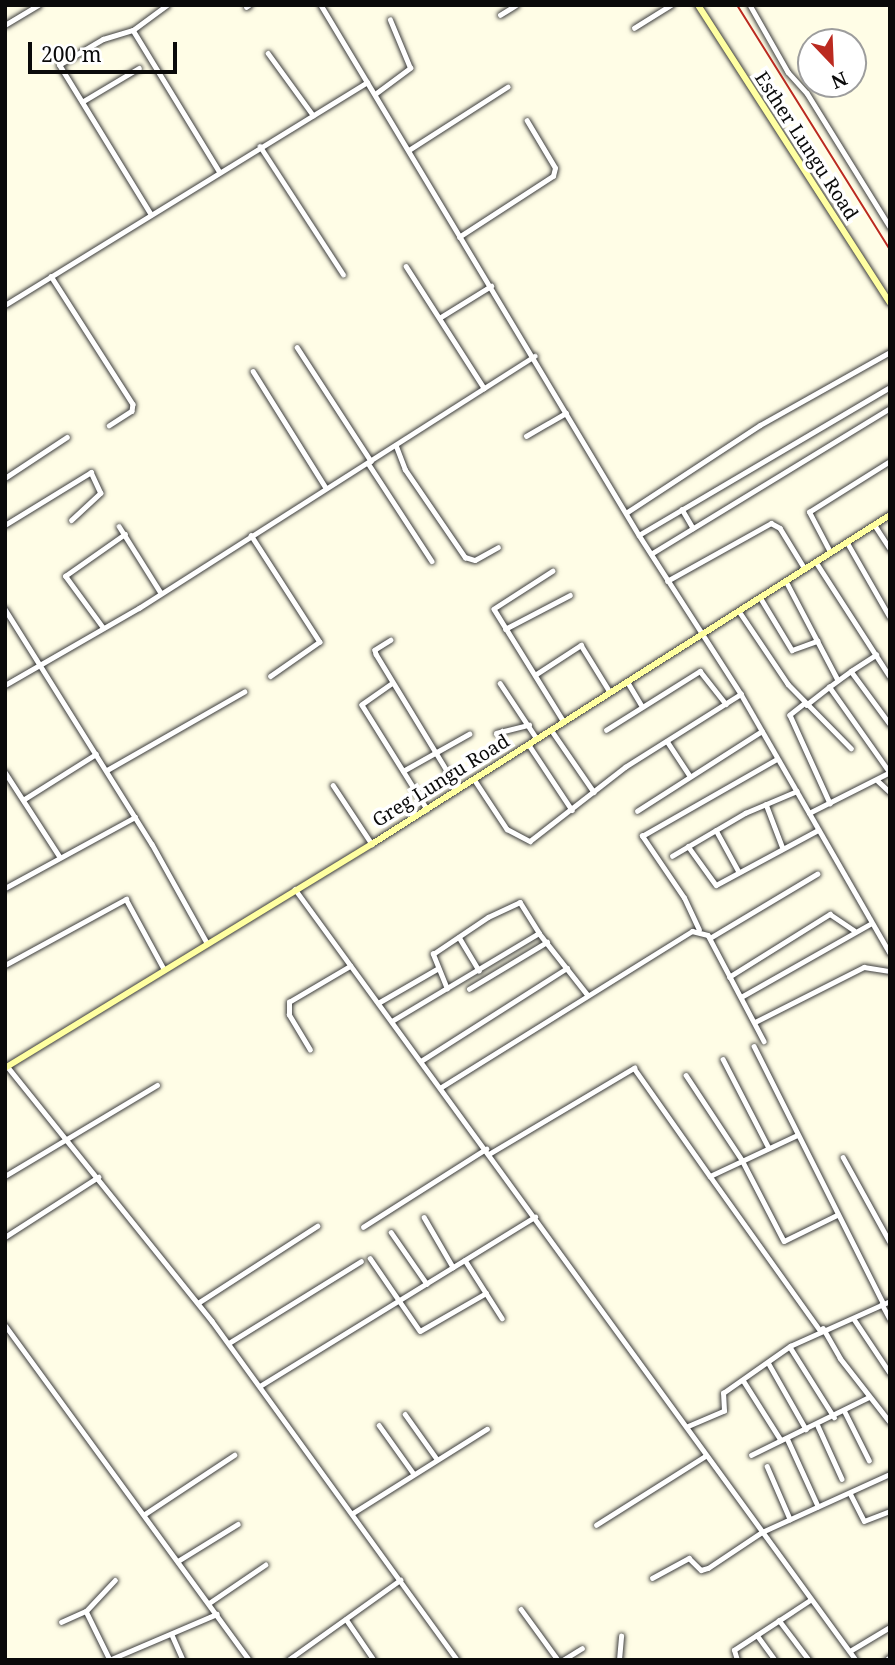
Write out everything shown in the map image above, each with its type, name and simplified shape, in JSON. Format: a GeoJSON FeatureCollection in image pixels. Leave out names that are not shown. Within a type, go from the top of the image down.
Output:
{"type":"FeatureCollection","features":[{"type":"Feature","properties":{"kind":"street"},"geometry":{"type":"LineString","coordinates":[[5,25],[38,5]]}},
{"type":"Feature","properties":{"kind":"street"},"geometry":{"type":"LineString","coordinates":[[151,215],[60,70],[62,61],[117,33],[133,30],[167,5]]}},
{"type":"Feature","properties":{"kind":"street"},"geometry":{"type":"LineString","coordinates":[[321,5],[459,237],[535,356],[639,536],[741,694],[870,924],[890,953]]}},
{"type":"Feature","properties":{"kind":"street"},"geometry":{"type":"LineString","coordinates":[[500,15],[516,5]]}},
{"type":"Feature","properties":{"kind":"street"},"geometry":{"type":"LineString","coordinates":[[634,28],[671,5]]}},
{"type":"Feature","properties":{"kind":"street","name":"Esther Lungu Road"},"geometry":{"type":"LineString","coordinates":[[698,5],[890,303]]}},
{"type":"Feature","properties":{"kind":"street"},"geometry":{"type":"LineString","coordinates":[[750,5],[788,72],[807,93],[890,228]]}},
{"type":"Feature","properties":{"kind":"street"},"geometry":{"type":"LineString","coordinates":[[375,94],[410,68],[390,20]]}},
{"type":"Feature","properties":{"kind":"street"},"geometry":{"type":"LineString","coordinates":[[133,30],[219,171]]}},
{"type":"Feature","properties":{"kind":"street"},"geometry":{"type":"LineString","coordinates":[[268,53],[313,115]]}},
{"type":"Feature","properties":{"kind":"street"},"geometry":{"type":"LineString","coordinates":[[82,102],[139,68]]}},
{"type":"Feature","properties":{"kind":"street"},"geometry":{"type":"LineString","coordinates":[[5,305],[367,82]]}},
{"type":"Feature","properties":{"kind":"street"},"geometry":{"type":"LineString","coordinates":[[409,150],[507,86]]}},
{"type":"Feature","properties":{"kind":"street"},"geometry":{"type":"LineString","coordinates":[[459,237],[553,176],[555,168],[527,121]]}},
{"type":"Feature","properties":{"kind":"street"},"geometry":{"type":"LineString","coordinates":[[260,146],[343,274]]}},
{"type":"Feature","properties":{"kind":"street"},"geometry":{"type":"LineString","coordinates":[[406,266],[484,388]]}},
{"type":"Feature","properties":{"kind":"street"},"geometry":{"type":"LineString","coordinates":[[51,276],[133,404],[132,411],[109,426]]}},
{"type":"Feature","properties":{"kind":"street"},"geometry":{"type":"LineString","coordinates":[[441,317],[491,286]]}},
{"type":"Feature","properties":{"kind":"street"},"geometry":{"type":"LineString","coordinates":[[297,347],[432,561]]}},
{"type":"Feature","properties":{"kind":"street"},"geometry":{"type":"LineString","coordinates":[[626,513],[760,425],[890,352]]}},
{"type":"Feature","properties":{"kind":"street"},"geometry":{"type":"LineString","coordinates":[[5,685],[161,593],[535,356]]}},
{"type":"Feature","properties":{"kind":"street"},"geometry":{"type":"LineString","coordinates":[[253,371],[326,488]]}},
{"type":"Feature","properties":{"kind":"street"},"geometry":{"type":"LineString","coordinates":[[639,536],[890,387]]}},
{"type":"Feature","properties":{"kind":"street"},"geometry":{"type":"LineString","coordinates":[[651,554],[890,408]]}},
{"type":"Feature","properties":{"kind":"street"},"geometry":{"type":"LineString","coordinates":[[526,436],[566,413]]}},
{"type":"Feature","properties":{"kind":"street"},"geometry":{"type":"LineString","coordinates":[[5,478],[67,437]]}},
{"type":"Feature","properties":{"kind":"street"},"geometry":{"type":"LineString","coordinates":[[396,445],[405,469],[465,558],[475,560],[498,547]]}},
{"type":"Feature","properties":{"kind":"street"},"geometry":{"type":"LineString","coordinates":[[830,552],[809,512],[890,461]]}},
{"type":"Feature","properties":{"kind":"street"},"geometry":{"type":"LineString","coordinates":[[5,524],[91,472],[102,493],[72,520]]}},
{"type":"Feature","properties":{"kind":"street"},"geometry":{"type":"LineString","coordinates":[[682,509],[693,528]]}},
{"type":"Feature","properties":{"kind":"street","name":"Greg Lungu Road"},"geometry":{"type":"LineString","coordinates":[[6,1067],[294,889],[372,844],[890,515]]}},
{"type":"Feature","properties":{"kind":"street"},"geometry":{"type":"LineString","coordinates":[[667,581],[771,523],[779,528],[805,569]]}},
{"type":"Feature","properties":{"kind":"street"},"geometry":{"type":"LineString","coordinates":[[874,524],[890,550]]}},
{"type":"Feature","properties":{"kind":"street"},"geometry":{"type":"LineString","coordinates":[[119,526],[161,593]]}},
{"type":"Feature","properties":{"kind":"street"},"geometry":{"type":"LineString","coordinates":[[103,628],[65,576],[124,534]]}},
{"type":"Feature","properties":{"kind":"street"},"geometry":{"type":"LineString","coordinates":[[251,535],[320,642],[271,676]]}},
{"type":"Feature","properties":{"kind":"street"},"geometry":{"type":"LineString","coordinates":[[847,542],[890,617]]}},
{"type":"Feature","properties":{"kind":"street"},"geometry":{"type":"LineString","coordinates":[[816,562],[890,677]]}},
{"type":"Feature","properties":{"kind":"street"},"geometry":{"type":"LineString","coordinates":[[553,571],[496,605],[505,629],[564,723]]}},
{"type":"Feature","properties":{"kind":"street"},"geometry":{"type":"LineString","coordinates":[[786,581],[838,681]]}},
{"type":"Feature","properties":{"kind":"street"},"geometry":{"type":"LineString","coordinates":[[505,629],[570,595]]}},
{"type":"Feature","properties":{"kind":"street"},"geometry":{"type":"LineString","coordinates":[[759,597],[792,650],[817,640]]}},
{"type":"Feature","properties":{"kind":"street"},"geometry":{"type":"LineString","coordinates":[[5,609],[107,770],[207,943]]}},
{"type":"Feature","properties":{"kind":"street"},"geometry":{"type":"LineString","coordinates":[[738,610],[765,655],[805,704],[851,748]]}},
{"type":"Feature","properties":{"kind":"street"},"geometry":{"type":"LineString","coordinates":[[390,640],[375,650],[458,789]]}},
{"type":"Feature","properties":{"kind":"street"},"geometry":{"type":"LineString","coordinates":[[535,675],[581,645],[610,692]]}},
{"type":"Feature","properties":{"kind":"street"},"geometry":{"type":"LineString","coordinates":[[830,803],[790,715],[876,655]]}},
{"type":"Feature","properties":{"kind":"street"},"geometry":{"type":"LineString","coordinates":[[882,665],[890,660]]}},
{"type":"Feature","properties":{"kind":"street"},"geometry":{"type":"LineString","coordinates":[[606,730],[700,671],[726,704]]}},
{"type":"Feature","properties":{"kind":"street"},"geometry":{"type":"LineString","coordinates":[[851,671],[890,724]]}},
{"type":"Feature","properties":{"kind":"street"},"geometry":{"type":"LineString","coordinates":[[627,681],[642,706]]}},
{"type":"Feature","properties":{"kind":"street"},"geometry":{"type":"LineString","coordinates":[[393,682],[362,705],[426,809]]}},
{"type":"Feature","properties":{"kind":"street"},"geometry":{"type":"LineString","coordinates":[[500,683],[537,740]]}},
{"type":"Feature","properties":{"kind":"street"},"geometry":{"type":"LineString","coordinates":[[808,813],[878,781],[890,772],[829,687]]}},
{"type":"Feature","properties":{"kind":"street"},"geometry":{"type":"LineString","coordinates":[[107,770],[195,718],[234,701],[244,692]]}},
{"type":"Feature","properties":{"kind":"street"},"geometry":{"type":"LineString","coordinates":[[474,779],[507,829],[530,841],[667,741],[741,694]]}},
{"type":"Feature","properties":{"kind":"street"},"geometry":{"type":"LineString","coordinates":[[496,733],[529,725]]}},
{"type":"Feature","properties":{"kind":"street"},"geometry":{"type":"LineString","coordinates":[[552,731],[594,792]]}},
{"type":"Feature","properties":{"kind":"street"},"geometry":{"type":"LineString","coordinates":[[637,811],[762,732]]}},
{"type":"Feature","properties":{"kind":"street"},"geometry":{"type":"LineString","coordinates":[[403,771],[468,734]]}},
{"type":"Feature","properties":{"kind":"street"},"geometry":{"type":"LineString","coordinates":[[667,741],[690,776]]}},
{"type":"Feature","properties":{"kind":"street"},"geometry":{"type":"LineString","coordinates":[[530,745],[572,810]]}},
{"type":"Feature","properties":{"kind":"street"},"geometry":{"type":"LineString","coordinates":[[23,800],[96,754]]}},
{"type":"Feature","properties":{"kind":"street"},"geometry":{"type":"LineString","coordinates":[[764,1041],[710,938],[699,930],[684,898],[642,836],[777,759]]}},
{"type":"Feature","properties":{"kind":"street"},"geometry":{"type":"LineString","coordinates":[[5,772],[60,857]]}},
{"type":"Feature","properties":{"kind":"street"},"geometry":{"type":"LineString","coordinates":[[878,781],[890,792]]}},
{"type":"Feature","properties":{"kind":"street"},"geometry":{"type":"LineString","coordinates":[[333,785],[372,844]]}},
{"type":"Feature","properties":{"kind":"street"},"geometry":{"type":"LineString","coordinates":[[673,856],[765,804],[797,792]]}},
{"type":"Feature","properties":{"kind":"street"},"geometry":{"type":"LineString","coordinates":[[765,804],[782,846]]}},
{"type":"Feature","properties":{"kind":"street"},"geometry":{"type":"LineString","coordinates":[[5,888],[135,817]]}},
{"type":"Feature","properties":{"kind":"street"},"geometry":{"type":"LineString","coordinates":[[716,830],[739,872]]}},
{"type":"Feature","properties":{"kind":"street"},"geometry":{"type":"LineString","coordinates":[[688,846],[714,885],[782,846],[818,830]]}},
{"type":"Feature","properties":{"kind":"street"},"geometry":{"type":"LineString","coordinates":[[710,938],[817,873]]}},
{"type":"Feature","properties":{"kind":"street"},"geometry":{"type":"LineString","coordinates":[[294,889],[856,1660]]}},
{"type":"Feature","properties":{"kind":"street"},"geometry":{"type":"LineString","coordinates":[[5,965],[127,899],[164,969]]}},
{"type":"Feature","properties":{"kind":"street"},"geometry":{"type":"LineString","coordinates":[[447,989],[433,954],[520,902],[539,933],[587,994]]}},
{"type":"Feature","properties":{"kind":"street"},"geometry":{"type":"LineString","coordinates":[[729,977],[830,914],[854,930]]}},
{"type":"Feature","properties":{"kind":"street"},"geometry":{"type":"LineString","coordinates":[[741,997],[854,930],[870,924]]}},
{"type":"Feature","properties":{"kind":"street"},"geometry":{"type":"LineString","coordinates":[[440,1088],[684,934],[699,930]]}},
{"type":"Feature","properties":{"kind":"street"},"geometry":{"type":"LineString","coordinates":[[392,1021],[539,933]]}},
{"type":"Feature","properties":{"kind":"street"},"geometry":{"type":"LineString","coordinates":[[881,938],[890,935]]}},
{"type":"Feature","properties":{"kind":"street"},"geometry":{"type":"LineString","coordinates":[[459,937],[479,970]]}},
{"type":"Feature","properties":{"kind":"street"},"geometry":{"type":"LineString","coordinates":[[469,989],[547,942]]}},
{"type":"Feature","properties":{"kind":"street"},"geometry":{"type":"LineString","coordinates":[[310,1050],[289,1015],[289,1002],[351,966]]}},
{"type":"Feature","properties":{"kind":"street"},"geometry":{"type":"LineString","coordinates":[[755,1022],[864,967],[873,972],[890,971]]}},
{"type":"Feature","properties":{"kind":"street"},"geometry":{"type":"LineString","coordinates":[[378,1003],[437,968]]}},
{"type":"Feature","properties":{"kind":"street"},"geometry":{"type":"LineString","coordinates":[[421,1060],[567,968]]}},
{"type":"Feature","properties":{"kind":"street"},"geometry":{"type":"LineString","coordinates":[[754,1046],[890,1319]]}},
{"type":"Feature","properties":{"kind":"street"},"geometry":{"type":"LineString","coordinates":[[723,1059],[769,1147]]}},
{"type":"Feature","properties":{"kind":"street"},"geometry":{"type":"LineString","coordinates":[[6,1067],[69,1140],[229,1343],[457,1660]]}},
{"type":"Feature","properties":{"kind":"street"},"geometry":{"type":"LineString","coordinates":[[363,1227],[634,1068],[869,1397],[890,1422]]}},
{"type":"Feature","properties":{"kind":"street"},"geometry":{"type":"LineString","coordinates":[[686,1075],[742,1160],[784,1241],[837,1214]]}},
{"type":"Feature","properties":{"kind":"street"},"geometry":{"type":"LineString","coordinates":[[5,1176],[157,1085]]}},
{"type":"Feature","properties":{"kind":"street"},"geometry":{"type":"LineString","coordinates":[[710,1176],[797,1135]]}},
{"type":"Feature","properties":{"kind":"street"},"geometry":{"type":"LineString","coordinates":[[843,1157],[890,1242]]}},
{"type":"Feature","properties":{"kind":"street"},"geometry":{"type":"LineString","coordinates":[[5,1237],[98,1177]]}},
{"type":"Feature","properties":{"kind":"street"},"geometry":{"type":"LineString","coordinates":[[424,1217],[453,1268]]}},
{"type":"Feature","properties":{"kind":"street"},"geometry":{"type":"LineString","coordinates":[[260,1386],[535,1217]]}},
{"type":"Feature","properties":{"kind":"street"},"geometry":{"type":"LineString","coordinates":[[198,1303],[317,1226]]}},
{"type":"Feature","properties":{"kind":"street"},"geometry":{"type":"LineString","coordinates":[[391,1232],[427,1284]]}},
{"type":"Feature","properties":{"kind":"street"},"geometry":{"type":"LineString","coordinates":[[370,1258],[420,1331],[486,1293]]}},
{"type":"Feature","properties":{"kind":"street"},"geometry":{"type":"LineString","coordinates":[[466,1260],[502,1318]]}},
{"type":"Feature","properties":{"kind":"street"},"geometry":{"type":"LineString","coordinates":[[229,1343],[362,1261]]}},
{"type":"Feature","properties":{"kind":"street"},"geometry":{"type":"LineString","coordinates":[[688,1427],[723,1411],[722,1395],[769,1364],[790,1346],[822,1329],[854,1319],[890,1301]]}},
{"type":"Feature","properties":{"kind":"street"},"geometry":{"type":"LineString","coordinates":[[854,1319],[890,1373]]}},
{"type":"Feature","properties":{"kind":"street"},"geometry":{"type":"LineString","coordinates":[[5,1325],[249,1660]]}},
{"type":"Feature","properties":{"kind":"street"},"geometry":{"type":"LineString","coordinates":[[790,1346],[834,1418]]}},
{"type":"Feature","properties":{"kind":"street"},"geometry":{"type":"LineString","coordinates":[[769,1364],[806,1429]]}},
{"type":"Feature","properties":{"kind":"street"},"geometry":{"type":"LineString","coordinates":[[743,1380],[784,1439],[818,1506]]}},
{"type":"Feature","properties":{"kind":"street"},"geometry":{"type":"LineString","coordinates":[[751,1455],[818,1426],[869,1397]]}},
{"type":"Feature","properties":{"kind":"street"},"geometry":{"type":"LineString","coordinates":[[845,1412],[869,1460]]}},
{"type":"Feature","properties":{"kind":"street"},"geometry":{"type":"LineString","coordinates":[[405,1414],[438,1460]]}},
{"type":"Feature","properties":{"kind":"street"},"geometry":{"type":"LineString","coordinates":[[379,1425],[414,1474]]}},
{"type":"Feature","properties":{"kind":"street"},"geometry":{"type":"LineString","coordinates":[[818,1426],[842,1479]]}},
{"type":"Feature","properties":{"kind":"street"},"geometry":{"type":"LineString","coordinates":[[353,1513],[487,1429]]}},
{"type":"Feature","properties":{"kind":"street"},"geometry":{"type":"LineString","coordinates":[[145,1514],[234,1455]]}},
{"type":"Feature","properties":{"kind":"street"},"geometry":{"type":"LineString","coordinates":[[596,1525],[705,1455]]}},
{"type":"Feature","properties":{"kind":"street"},"geometry":{"type":"LineString","coordinates":[[767,1466],[790,1519]]}},
{"type":"Feature","properties":{"kind":"street"},"geometry":{"type":"LineString","coordinates":[[652,1578],[690,1558],[704,1570],[762,1532],[890,1474]]}},
{"type":"Feature","properties":{"kind":"street"},"geometry":{"type":"LineString","coordinates":[[850,1493],[864,1521],[890,1511]]}},
{"type":"Feature","properties":{"kind":"street"},"geometry":{"type":"LineString","coordinates":[[178,1561],[238,1524]]}},
{"type":"Feature","properties":{"kind":"street"},"geometry":{"type":"LineString","coordinates":[[209,1602],[264,1565]]}},
{"type":"Feature","properties":{"kind":"street"},"geometry":{"type":"LineString","coordinates":[[61,1622],[86,1611],[115,1580]]}},
{"type":"Feature","properties":{"kind":"street"},"geometry":{"type":"LineString","coordinates":[[288,1660],[296,1657],[400,1580]]}},
{"type":"Feature","properties":{"kind":"street"},"geometry":{"type":"LineString","coordinates":[[737,1660],[732,1652],[810,1600]]}},
{"type":"Feature","properties":{"kind":"street"},"geometry":{"type":"LineString","coordinates":[[521,1609],[560,1660],[582,1648]]}},
{"type":"Feature","properties":{"kind":"street"},"geometry":{"type":"LineString","coordinates":[[86,1611],[110,1660],[217,1614]]}},
{"type":"Feature","properties":{"kind":"street"},"geometry":{"type":"LineString","coordinates":[[346,1619],[374,1660]]}},
{"type":"Feature","properties":{"kind":"street"},"geometry":{"type":"LineString","coordinates":[[779,1620],[810,1660]]}},
{"type":"Feature","properties":{"kind":"street"},"geometry":{"type":"LineString","coordinates":[[850,1651],[890,1627]]}},
{"type":"Feature","properties":{"kind":"street"},"geometry":{"type":"LineString","coordinates":[[172,1634],[183,1660]]}},
{"type":"Feature","properties":{"kind":"street"},"geometry":{"type":"LineString","coordinates":[[757,1635],[775,1660]]}},
{"type":"Feature","properties":{"kind":"street"},"geometry":{"type":"LineString","coordinates":[[619,1660],[621,1636]]}},
{"type":"Feature","properties":{"kind":"railway"},"geometry":{"type":"LineString","coordinates":[[737,5],[890,250]]}}]}
